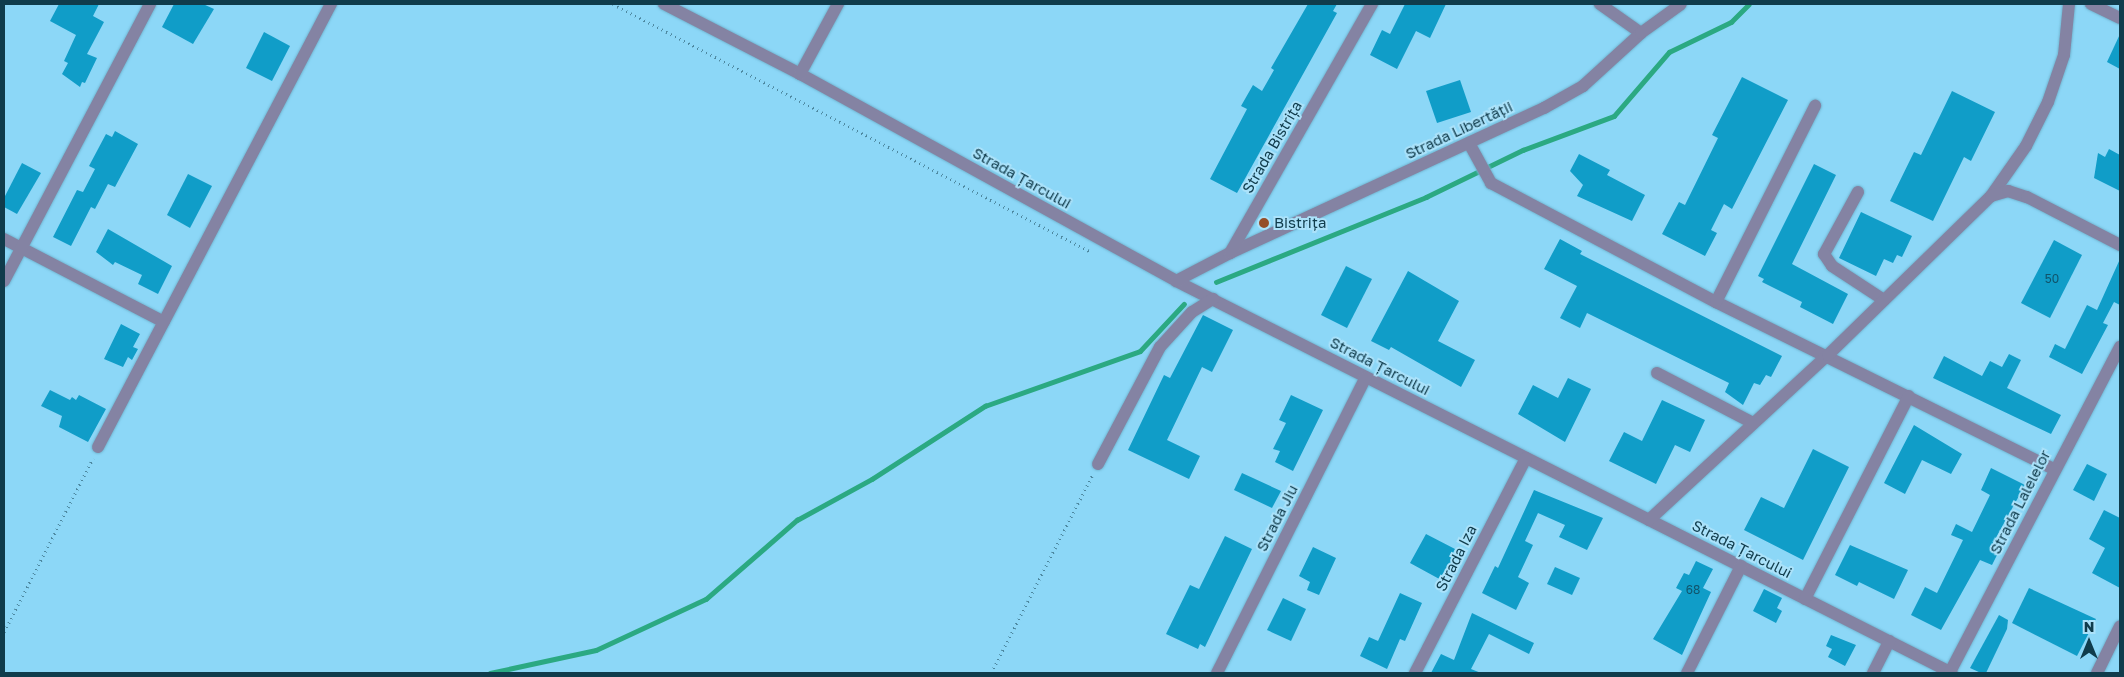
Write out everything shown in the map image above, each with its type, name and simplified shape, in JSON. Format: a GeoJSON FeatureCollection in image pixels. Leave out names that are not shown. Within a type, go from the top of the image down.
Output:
{"type":"FeatureCollection","features":[{"type":"Feature","properties":{"kind":"street"},"geometry":{"type":"LineString","coordinates":[[4,281],[150,4]]}},
{"type":"Feature","properties":{"kind":"street"},"geometry":{"type":"LineString","coordinates":[[98,447],[331,4]]}},
{"type":"Feature","properties":{"kind":"street","name":"Strada Țarcului"},"geometry":{"type":"LineString","coordinates":[[664,4],[800,74],[1176,281],[1951,673]]}},
{"type":"Feature","properties":{"kind":"street"},"geometry":{"type":"LineString","coordinates":[[800,74],[838,4]]}},
{"type":"Feature","properties":{"kind":"street","name":"Strada Bistrița"},"geometry":{"type":"LineString","coordinates":[[1230,253],[1372,4]]}},
{"type":"Feature","properties":{"kind":"street"},"geometry":{"type":"LineString","coordinates":[[1600,4],[1641,33]]}},
{"type":"Feature","properties":{"kind":"street","name":"Strada Libertății"},"geometry":{"type":"LineString","coordinates":[[1230,253],[1469,143],[1583,86],[1641,33],[1681,4]]}},
{"type":"Feature","properties":{"kind":"street"},"geometry":{"type":"LineString","coordinates":[[1649,520],[1828,355],[1991,196],[2026,146],[2048,102],[2064,55],[2069,4]]}},
{"type":"Feature","properties":{"kind":"street"},"geometry":{"type":"LineString","coordinates":[[2091,4],[2120,18]]}},
{"type":"Feature","properties":{"kind":"street"},"geometry":{"type":"LineString","coordinates":[[1716,302],[1815,106]]}},
{"type":"Feature","properties":{"kind":"street"},"geometry":{"type":"LineString","coordinates":[[1469,143],[1491,183],[1716,302],[1828,355],[2054,469]]}},
{"type":"Feature","properties":{"kind":"street"},"geometry":{"type":"LineString","coordinates":[[1991,196],[2008,191],[2027,197],[2120,245]]}},
{"type":"Feature","properties":{"kind":"street"},"geometry":{"type":"LineString","coordinates":[[1858,192],[1824,254],[1832,266],[1884,300]]}},
{"type":"Feature","properties":{"kind":"street"},"geometry":{"type":"LineString","coordinates":[[4,240],[164,322]]}},
{"type":"Feature","properties":{"kind":"street"},"geometry":{"type":"LineString","coordinates":[[1176,281],[1230,253]]}},
{"type":"Feature","properties":{"kind":"street"},"geometry":{"type":"LineString","coordinates":[[1098,464],[1160,347],[1192,312],[1213,299]]}},
{"type":"Feature","properties":{"kind":"street","name":"Strada Lalelelor"},"geometry":{"type":"LineString","coordinates":[[1951,673],[2054,469],[2120,348]]}},
{"type":"Feature","properties":{"kind":"street"},"geometry":{"type":"LineString","coordinates":[[1657,373],[1753,423]]}},
{"type":"Feature","properties":{"kind":"street","name":"Strada Jiu"},"geometry":{"type":"LineString","coordinates":[[1216,673],[1366,377]]}},
{"type":"Feature","properties":{"kind":"street"},"geometry":{"type":"LineString","coordinates":[[1805,599],[1909,396]]}},
{"type":"Feature","properties":{"kind":"street","name":"Strada Iza"},"geometry":{"type":"LineString","coordinates":[[1415,673],[1526,458]]}},
{"type":"Feature","properties":{"kind":"street"},"geometry":{"type":"LineString","coordinates":[[1687,673],[1740,566]]}},
{"type":"Feature","properties":{"kind":"street"},"geometry":{"type":"LineString","coordinates":[[2097,673],[2120,626]]}},
{"type":"Feature","properties":{"kind":"street"},"geometry":{"type":"LineString","coordinates":[[1873,673],[1889,642]]}},
{"type":"Feature","properties":{"kind":"path"},"geometry":{"type":"LineString","coordinates":[[613,4],[1096,254]]}},
{"type":"Feature","properties":{"kind":"path"},"geometry":{"type":"LineString","coordinates":[[4,632],[98,447]]}},
{"type":"Feature","properties":{"kind":"path"},"geometry":{"type":"LineString","coordinates":[[991,673],[1098,464]]}},
{"type":"Feature","properties":{"kind":"building"},"geometry":{"type":"Polygon","coordinates":[[[59,4],[99,4],[93,16],[104,22],[87,54],[97,58],[85,83],[82,82],[80,87],[62,74],[68,63],[64,61],[76,35],[50,21],[59,4]]]}},
{"type":"Feature","properties":{"kind":"building"},"geometry":{"type":"Polygon","coordinates":[[[174,4],[203,4],[214,9],[193,44],[162,27],[174,4]]]}},
{"type":"Feature","properties":{"kind":"building"},"geometry":{"type":"Polygon","coordinates":[[[1308,4],[1337,4],[1333,11],[1337,13],[1237,193],[1210,179],[1247,109],[1241,106],[1253,85],[1262,91],[1274,70],[1271,68],[1308,4]]]}},
{"type":"Feature","properties":{"kind":"building"},"geometry":{"type":"Polygon","coordinates":[[[1405,4],[1446,4],[1430,38],[1416,31],[1397,69],[1370,55],[1382,30],[1390,34],[1405,4]]]}},
{"type":"Feature","properties":{"kind":"building"},"geometry":{"type":"Polygon","coordinates":[[[264,32],[290,46],[272,81],[246,68],[264,32]]]}},
{"type":"Feature","properties":{"kind":"building"},"geometry":{"type":"Polygon","coordinates":[[[2120,34],[2120,69],[2107,62],[2120,34]]]}},
{"type":"Feature","properties":{"kind":"building"},"geometry":{"type":"Polygon","coordinates":[[[1742,77],[1788,100],[1732,209],[1724,204],[1711,230],[1717,233],[1705,256],[1662,234],[1679,202],[1685,205],[1718,138],[1712,135],[1742,77]]]}},
{"type":"Feature","properties":{"kind":"building"},"geometry":{"type":"Polygon","coordinates":[[[1460,80],[1471,112],[1437,123],[1426,91],[1460,80]]]}},
{"type":"Feature","properties":{"kind":"building"},"geometry":{"type":"Polygon","coordinates":[[[1952,91],[1995,112],[1971,161],[1964,157],[1933,221],[1890,201],[1914,152],[1921,155],[1952,91]]]}},
{"type":"Feature","properties":{"kind":"building"},"geometry":{"type":"Polygon","coordinates":[[[115,131],[138,144],[115,187],[108,184],[95,209],[91,207],[71,246],[53,237],[77,190],[83,192],[95,169],[89,166],[106,134],[112,137],[115,131]]]}},
{"type":"Feature","properties":{"kind":"building"},"geometry":{"type":"Polygon","coordinates":[[[2109,149],[2120,155],[2120,191],[2094,178],[2098,153],[2105,157],[2109,149]]]}},
{"type":"Feature","properties":{"kind":"building"},"geometry":{"type":"Polygon","coordinates":[[[1579,154],[1610,170],[1607,175],[1645,195],[1632,221],[1577,196],[1583,185],[1570,171],[1579,154]]]}},
{"type":"Feature","properties":{"kind":"building"},"geometry":{"type":"Polygon","coordinates":[[[22,163],[41,173],[17,214],[4,207],[4,198],[22,163]]]}},
{"type":"Feature","properties":{"kind":"building"},"geometry":{"type":"Polygon","coordinates":[[[1814,164],[1836,175],[1792,264],[1848,294],[1833,324],[1800,307],[1802,302],[1762,282],[1764,279],[1758,276],[1814,164]]]}},
{"type":"Feature","properties":{"kind":"building"},"geometry":{"type":"Polygon","coordinates":[[[188,174],[212,186],[190,228],[167,215],[188,174]]]}},
{"type":"Feature","properties":{"kind":"building"},"geometry":{"type":"Polygon","coordinates":[[[1861,212],[1912,236],[1902,257],[1897,255],[1893,263],[1884,259],[1876,276],[1839,258],[1861,212]]]}},
{"type":"Feature","properties":{"kind":"building"},"geometry":{"type":"Polygon","coordinates":[[[108,229],[172,266],[158,294],[138,284],[142,275],[115,262],[113,265],[96,252],[108,229]]]}},
{"type":"Feature","properties":{"kind":"building"},"geometry":{"type":"Polygon","coordinates":[[[1560,239],[1582,251],[1580,254],[1782,356],[1771,377],[1766,375],[1760,385],[1754,383],[1743,405],[1725,392],[1729,383],[1587,313],[1580,328],[1560,318],[1577,286],[1544,269],[1560,239]]]}},
{"type":"Feature","properties":{"kind":"building"},"geometry":{"type":"Polygon","coordinates":[[[2054,240],[2082,255],[2050,318],[2021,303],[2054,240]]]}},
{"type":"Feature","properties":{"kind":"building"},"geometry":{"type":"Polygon","coordinates":[[[2120,259],[2120,305],[2114,302],[2103,323],[2108,325],[2082,374],[2049,357],[2055,344],[2065,349],[2087,305],[2097,310],[2120,259]]]}},
{"type":"Feature","properties":{"kind":"building"},"geometry":{"type":"Polygon","coordinates":[[[1346,266],[1372,279],[1347,328],[1321,315],[1346,266]]]}},
{"type":"Feature","properties":{"kind":"building"},"geometry":{"type":"Polygon","coordinates":[[[1408,271],[1459,301],[1438,341],[1475,360],[1461,387],[1391,347],[1389,350],[1371,341],[1408,271]]]}},
{"type":"Feature","properties":{"kind":"building"},"geometry":{"type":"Polygon","coordinates":[[[1203,315],[1233,330],[1212,372],[1202,367],[1167,440],[1200,456],[1189,479],[1128,450],[1164,375],[1170,378],[1203,315]]]}},
{"type":"Feature","properties":{"kind":"building"},"geometry":{"type":"Polygon","coordinates":[[[121,324],[140,334],[133,347],[138,349],[132,360],[128,357],[123,367],[104,359],[121,324]]]}},
{"type":"Feature","properties":{"kind":"building"},"geometry":{"type":"Polygon","coordinates":[[[2009,354],[2021,360],[2007,388],[2061,415],[2051,434],[1933,378],[1944,356],[1982,376],[1990,361],[2002,367],[2009,354]]]}},
{"type":"Feature","properties":{"kind":"building"},"geometry":{"type":"Polygon","coordinates":[[[1568,378],[1591,389],[1565,442],[1518,414],[1533,385],[1558,398],[1568,378]]]}},
{"type":"Feature","properties":{"kind":"building"},"geometry":{"type":"Polygon","coordinates":[[[50,390],[70,400],[72,397],[76,400],[79,395],[106,409],[88,442],[59,427],[62,416],[41,406],[50,390]]]}},
{"type":"Feature","properties":{"kind":"building"},"geometry":{"type":"Polygon","coordinates":[[[1291,395],[1323,410],[1293,471],[1275,462],[1280,451],[1273,449],[1286,423],[1279,420],[1291,395]]]}},
{"type":"Feature","properties":{"kind":"building"},"geometry":{"type":"Polygon","coordinates":[[[1662,400],[1705,420],[1690,452],[1675,445],[1656,484],[1609,461],[1624,432],[1642,441],[1662,400]]]}},
{"type":"Feature","properties":{"kind":"building"},"geometry":{"type":"Polygon","coordinates":[[[1914,425],[1962,454],[1951,474],[1922,460],[1905,494],[1884,483],[1914,425]]]}},
{"type":"Feature","properties":{"kind":"building"},"geometry":{"type":"Polygon","coordinates":[[[1813,449],[1849,467],[1803,560],[1744,530],[1761,497],[1784,508],[1813,449]]]}},
{"type":"Feature","properties":{"kind":"building"},"geometry":{"type":"Polygon","coordinates":[[[2087,464],[2107,474],[2094,501],[2073,490],[2087,464]]]}},
{"type":"Feature","properties":{"kind":"building"},"geometry":{"type":"Polygon","coordinates":[[[1991,468],[2025,485],[1993,543],[1991,550],[1998,553],[1992,565],[1980,560],[1941,630],[1911,615],[1925,587],[1937,593],[1963,540],[1951,535],[1956,524],[1972,532],[1990,495],[1981,490],[1991,468]]]}},
{"type":"Feature","properties":{"kind":"building"},"geometry":{"type":"Polygon","coordinates":[[[1242,473],[1281,491],[1272,508],[1234,490],[1242,473]]]}},
{"type":"Feature","properties":{"kind":"building"},"geometry":{"type":"Polygon","coordinates":[[[1534,490],[1603,518],[1587,550],[1559,537],[1565,525],[1538,513],[1525,541],[1533,545],[1518,577],[1529,583],[1516,610],[1482,593],[1495,566],[1498,568],[1534,490]]]}},
{"type":"Feature","properties":{"kind":"building"},"geometry":{"type":"Polygon","coordinates":[[[2104,510],[2120,518],[2120,588],[2092,573],[2105,548],[2089,539],[2104,510]]]}},
{"type":"Feature","properties":{"kind":"building"},"geometry":{"type":"Polygon","coordinates":[[[1426,534],[1455,549],[1451,557],[1455,559],[1443,581],[1410,563],[1426,534]]]}},
{"type":"Feature","properties":{"kind":"building"},"geometry":{"type":"Polygon","coordinates":[[[1225,536],[1252,549],[1205,647],[1200,644],[1198,649],[1166,634],[1190,585],[1199,589],[1225,536]]]}},
{"type":"Feature","properties":{"kind":"building"},"geometry":{"type":"Polygon","coordinates":[[[1850,545],[1908,570],[1894,599],[1859,582],[1857,586],[1835,575],[1850,545]]]}},
{"type":"Feature","properties":{"kind":"building"},"geometry":{"type":"Polygon","coordinates":[[[1313,547],[1336,558],[1319,595],[1307,590],[1310,582],[1299,576],[1313,547]]]}},
{"type":"Feature","properties":{"kind":"building"},"geometry":{"type":"Polygon","coordinates":[[[1696,561],[1713,569],[1703,588],[1711,592],[1682,655],[1653,639],[1682,591],[1676,588],[1684,573],[1689,575],[1696,561]]]}},
{"type":"Feature","properties":{"kind":"building"},"geometry":{"type":"Polygon","coordinates":[[[1555,567],[1580,578],[1572,595],[1547,584],[1555,567]]]}},
{"type":"Feature","properties":{"kind":"building"},"geometry":{"type":"Polygon","coordinates":[[[2029,588],[2096,619],[2077,656],[2012,623],[2029,588]]]}},
{"type":"Feature","properties":{"kind":"building"},"geometry":{"type":"Polygon","coordinates":[[[1764,589],[1782,598],[1777,608],[1782,611],[1776,623],[1753,611],[1764,589]]]}},
{"type":"Feature","properties":{"kind":"building"},"geometry":{"type":"Polygon","coordinates":[[[1400,593],[1422,603],[1405,641],[1400,639],[1387,669],[1360,656],[1369,637],[1378,641],[1400,593]]]}},
{"type":"Feature","properties":{"kind":"building"},"geometry":{"type":"Polygon","coordinates":[[[1283,598],[1306,609],[1291,641],[1267,630],[1283,598]]]}},
{"type":"Feature","properties":{"kind":"building"},"geometry":{"type":"Polygon","coordinates":[[[1472,613],[1534,643],[1529,654],[1489,634],[1471,669],[1481,673],[1431,673],[1441,654],[1454,660],[1472,613]]]}},
{"type":"Feature","properties":{"kind":"building"},"geometry":{"type":"Polygon","coordinates":[[[1999,615],[2008,620],[2007,629],[1986,673],[1981,673],[1970,668],[1999,615]]]}},
{"type":"Feature","properties":{"kind":"building"},"geometry":{"type":"Polygon","coordinates":[[[1831,635],[1856,645],[1845,666],[1828,657],[1832,649],[1826,646],[1831,635]]]}},
{"type":"Feature","properties":{"kind":"waterway"},"geometry":{"type":"LineString","coordinates":[[1216,282],[1426,197],[1523,150],[1614,116],[1669,52],[1731,22],[1749,4]]}},
{"type":"Feature","properties":{"kind":"waterway"},"geometry":{"type":"LineString","coordinates":[[490,673],[596,650],[706,599],[797,520],[872,479],[985,406],[1140,351],[1184,304]]}},
{"type":"Feature","properties":{"kind":"place","name":"Bistrița"},"geometry":{"type":"Point","coordinates":[1264,223]}}]}
